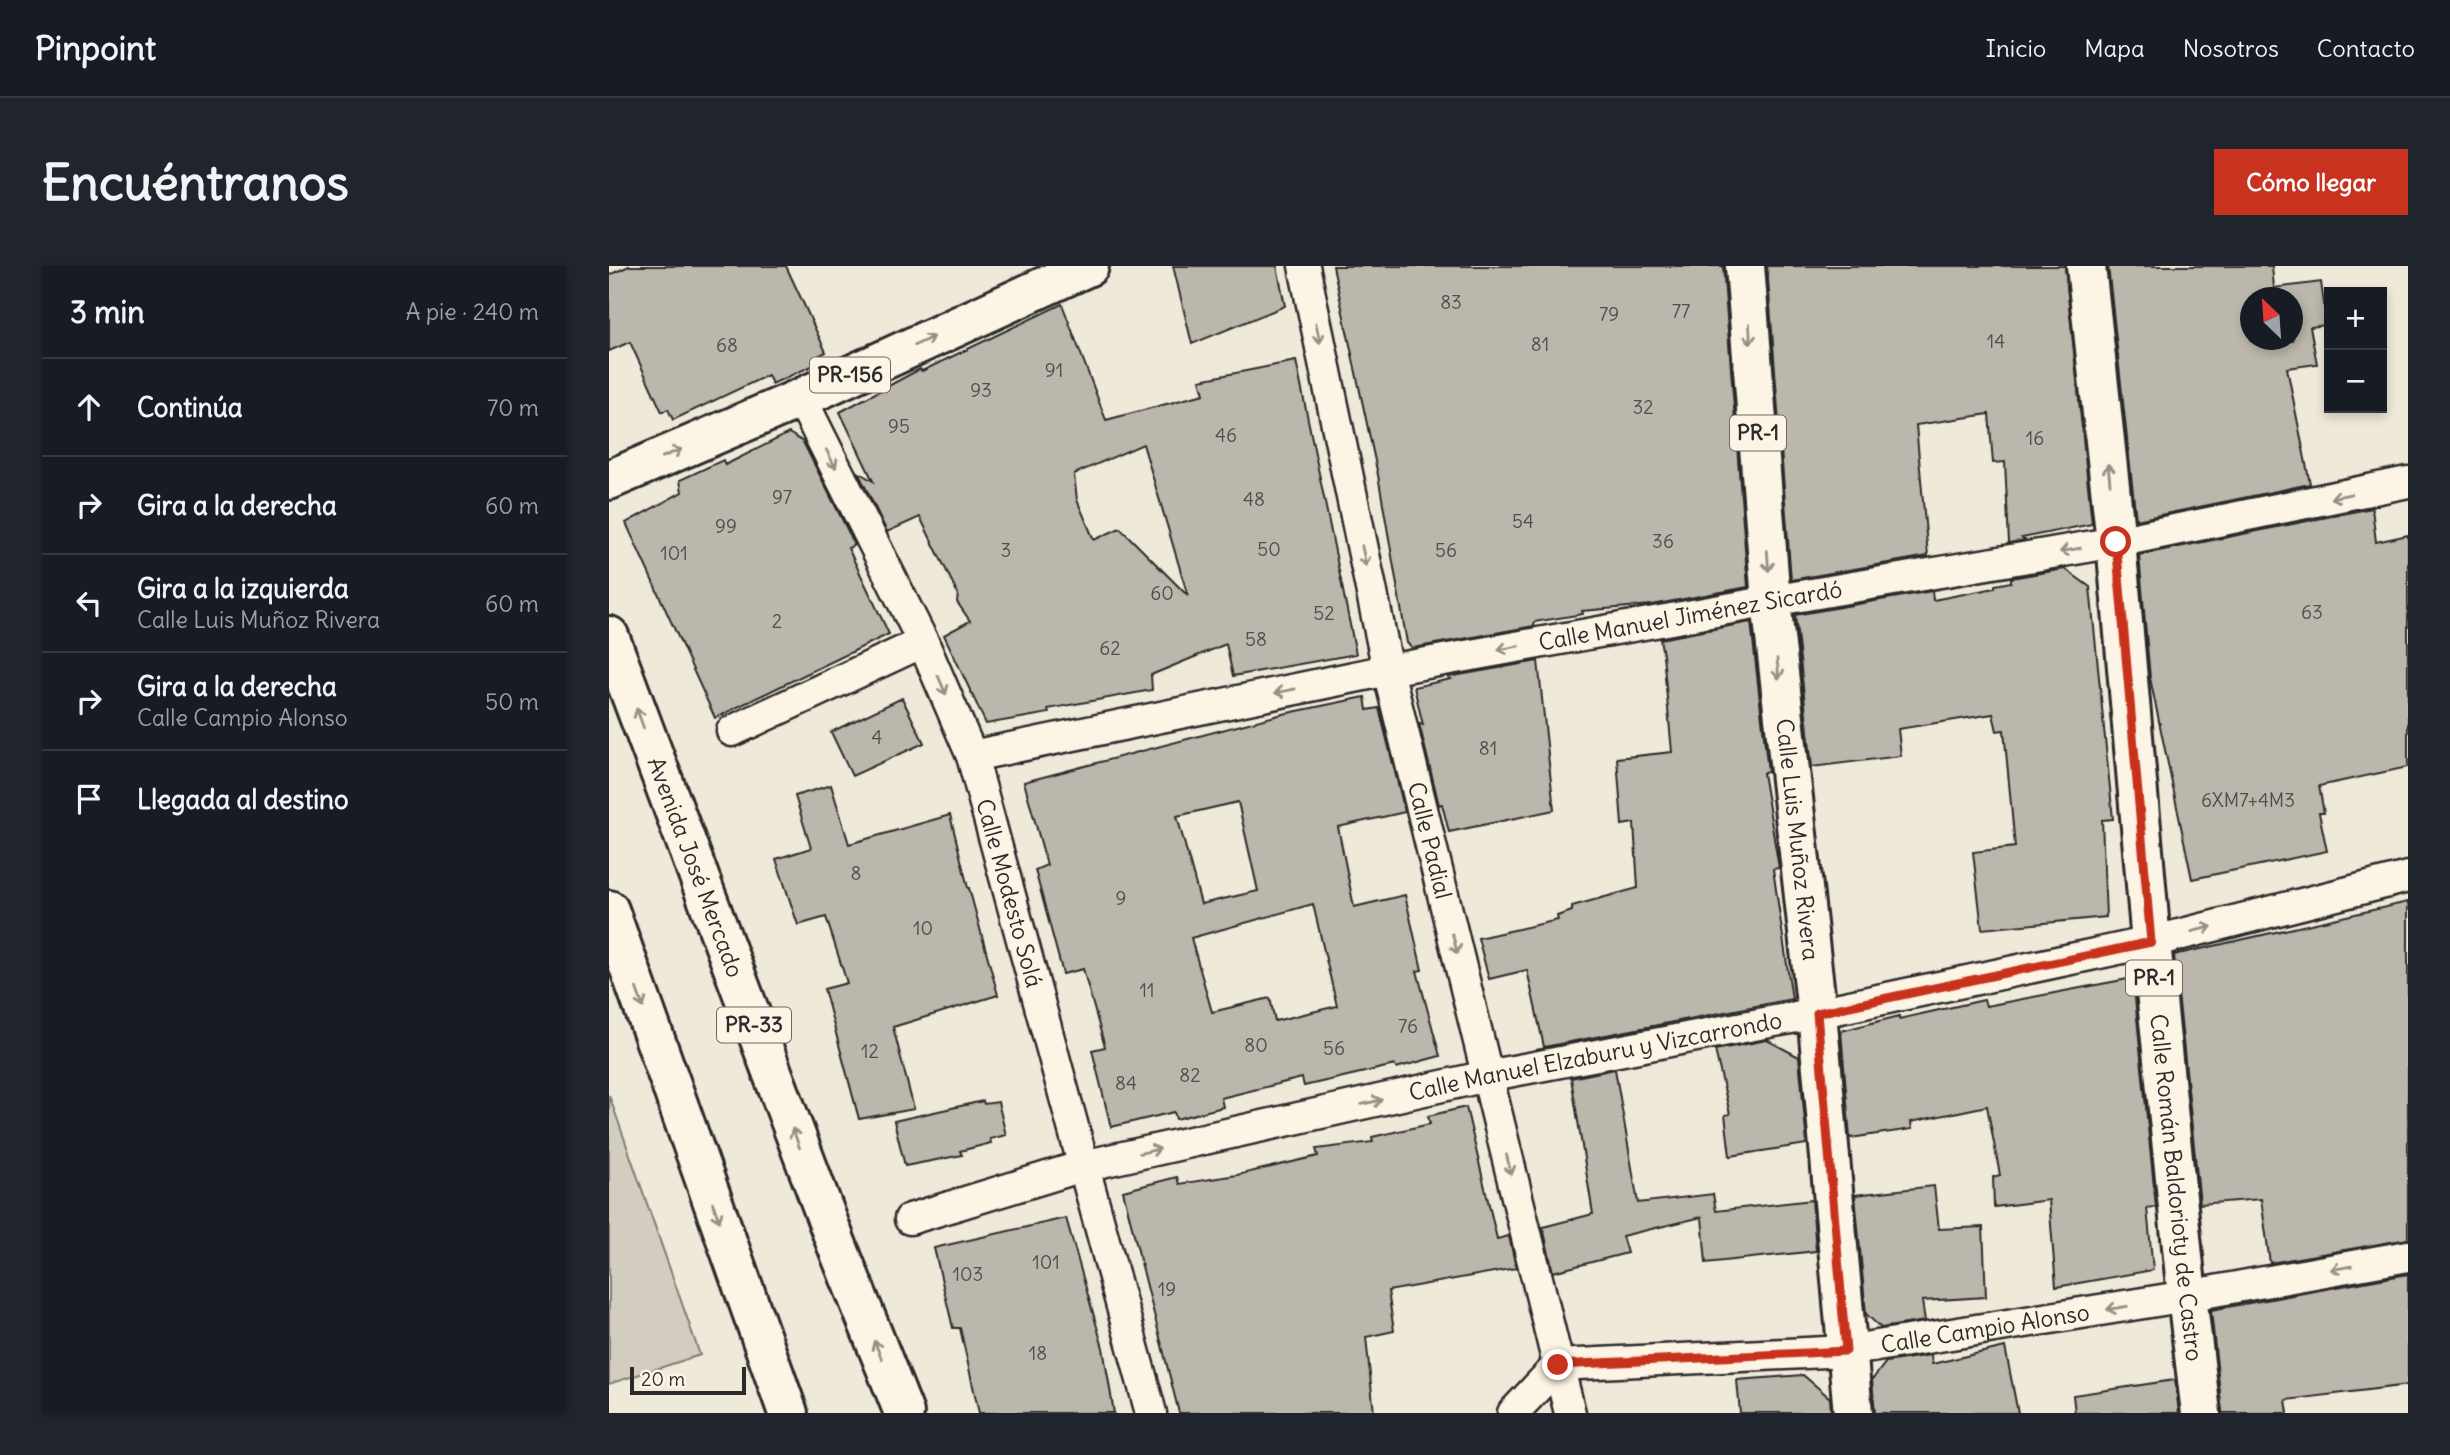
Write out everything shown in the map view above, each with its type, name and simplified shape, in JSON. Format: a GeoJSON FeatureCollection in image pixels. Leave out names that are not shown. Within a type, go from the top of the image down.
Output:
{"type":"FeatureCollection","features":[{"type":"Feature","properties":{"kind":"main road","name":"PR-156"},"geometry":{"type":"LineString","coordinates":[[609,480],[801,398],[1089,266]]}},
{"type":"Feature","properties":{"kind":"main road","name":"Calle Luis Muñoz Rivera"},"geometry":{"type":"LineString","coordinates":[[1745,266],[1771,601],[1817,1013],[1853,1413]]}},
{"type":"Feature","properties":{"kind":"main road","name":"PR-1"},"geometry":{"type":"LineString","coordinates":[[2086,266],[2116,542]]}},
{"type":"Feature","properties":{"kind":"main road","name":"Calle Román Baldorioty de Castro"},"geometry":{"type":"LineString","coordinates":[[2116,542],[2151,942],[2201,1413]]}},
{"type":"Feature","properties":{"kind":"main road","name":"Avenida José Mercado"},"geometry":{"type":"LineString","coordinates":[[609,636],[836,1243],[904,1413]]}},
{"type":"Feature","properties":{"kind":"main road"},"geometry":{"type":"LineString","coordinates":[[609,911],[788,1413]]}},
{"type":"Feature","properties":{"kind":"street","name":"Calle Padial"},"geometry":{"type":"LineString","coordinates":[[1304,266],[1388,670],[1570,1413]]}},
{"type":"Feature","properties":{"kind":"street","name":"Calle Modesto Solá"},"geometry":{"type":"LineString","coordinates":[[801,398],[923,642],[972,756],[1151,1413]]}},
{"type":"Feature","properties":{"kind":"street","name":"Calle Manuel Jiménez Sicardó"},"geometry":{"type":"LineString","coordinates":[[972,756],[1388,670],[2116,542],[2408,482]]}},
{"type":"Feature","properties":{"kind":"street"},"geometry":{"type":"LineString","coordinates":[[732,731],[923,642]]}},
{"type":"Feature","properties":{"kind":"street","name":"Calle Manuel Elzaburu y Vizcarrondo"},"geometry":{"type":"LineString","coordinates":[[910,1219],[1083,1166],[1487,1076],[1817,1013],[2151,942],[2408,877]]}},
{"type":"Feature","properties":{"kind":"street","name":"Calle Campio Alonso"},"geometry":{"type":"LineString","coordinates":[[1558,1365],[1846,1351],[2187,1296],[2408,1256]]}},
{"type":"Feature","properties":{"kind":"street"},"geometry":{"type":"LineString","coordinates":[[1513,1413],[1558,1365]]}},
{"type":"Feature","properties":{"kind":"shaded area"},"geometry":{"type":"Polygon","coordinates":[[[609,1095],[700,1355],[609,1384],[609,1095]]]}},
{"type":"Feature","properties":{"kind":"building"},"geometry":{"type":"Polygon","coordinates":[[[629,266],[786,266],[826,352],[820,355],[823,361],[772,384],[768,375],[673,420],[668,409],[662,412],[630,342],[609,351],[609,275],[629,266]]]}},
{"type":"Feature","properties":{"kind":"building"},"geometry":{"type":"Polygon","coordinates":[[[1173,266],[1277,266],[1285,306],[1192,344],[1173,266]]]}},
{"type":"Feature","properties":{"kind":"building"},"geometry":{"type":"Polygon","coordinates":[[[1333,266],[1723,266],[1748,587],[1652,605],[1582,611],[1583,614],[1534,622],[1534,626],[1413,648],[1407,643],[1378,475],[1333,266]]]}},
{"type":"Feature","properties":{"kind":"building"},"geometry":{"type":"Polygon","coordinates":[[[1767,266],[2065,266],[2092,524],[2009,543],[2005,462],[1993,463],[1989,414],[1916,425],[1928,556],[1791,580],[1767,266]]]}},
{"type":"Feature","properties":{"kind":"building"},"geometry":{"type":"Polygon","coordinates":[[[2108,266],[2272,266],[2274,287],[2240,287],[2240,350],[2303,350],[2303,287],[2282,287],[2321,282],[2324,325],[2310,327],[2317,364],[2287,368],[2310,484],[2136,520],[2108,266]]]}},
{"type":"Feature","properties":{"kind":"building"},"geometry":{"type":"Polygon","coordinates":[[[1062,304],[1106,420],[1204,394],[1200,380],[1296,361],[1356,654],[1233,676],[1226,644],[1151,675],[1152,690],[1048,709],[1049,713],[986,724],[944,635],[970,621],[957,602],[958,594],[920,517],[887,532],[858,472],[873,481],[840,412],[920,369],[922,371],[1062,304]],[[1143,444],[1074,474],[1077,500],[1094,540],[1120,528],[1188,596],[1143,444]]]}},
{"type":"Feature","properties":{"kind":"building"},"geometry":{"type":"Polygon","coordinates":[[[789,433],[803,442],[855,545],[848,548],[889,634],[715,718],[626,523],[682,492],[680,480],[723,460],[725,465],[789,433]]]}},
{"type":"Feature","properties":{"kind":"building"},"geometry":{"type":"Polygon","coordinates":[[[2372,508],[2376,542],[2408,535],[2408,767],[2319,786],[2324,813],[2319,813],[2327,851],[2192,879],[2150,678],[2139,555],[2372,508]]]}},
{"type":"Feature","properties":{"kind":"building"},"geometry":{"type":"Polygon","coordinates":[[[2065,569],[2090,587],[2113,819],[2102,820],[2106,917],[1982,929],[1973,852],[2015,847],[2004,730],[1997,731],[1993,714],[1898,729],[1901,756],[1812,767],[1795,615],[1932,591],[1933,600],[1995,588],[1995,585],[2011,582],[2011,578],[2065,569]]]}},
{"type":"Feature","properties":{"kind":"building"},"geometry":{"type":"Polygon","coordinates":[[[1751,622],[1768,772],[1763,773],[1779,868],[1773,869],[1792,999],[1544,1047],[1527,970],[1489,979],[1478,938],[1558,920],[1557,916],[1572,911],[1572,906],[1638,888],[1634,823],[1622,825],[1617,758],[1672,752],[1660,639],[1751,622]]]}},
{"type":"Feature","properties":{"kind":"building"},"geometry":{"type":"Polygon","coordinates":[[[1538,661],[1554,810],[1449,832],[1442,804],[1439,805],[1419,723],[1423,725],[1414,687],[1451,679],[1448,677],[1538,661]]]}},
{"type":"Feature","properties":{"kind":"building"},"geometry":{"type":"Polygon","coordinates":[[[1365,697],[1367,710],[1379,708],[1405,812],[1338,827],[1354,907],[1405,895],[1422,970],[1417,971],[1440,1056],[1396,1068],[1395,1065],[1304,1086],[1302,1078],[1221,1098],[1223,1107],[1176,1119],[1174,1112],[1111,1127],[1092,1050],[1105,1047],[1083,969],[1063,974],[1035,870],[1047,865],[1024,782],[1283,714],[1365,697]],[[1238,802],[1177,816],[1201,904],[1258,891],[1238,802]],[[1313,904],[1191,938],[1212,1012],[1270,998],[1275,1021],[1337,1006],[1313,904]]]}},
{"type":"Feature","properties":{"kind":"building"},"geometry":{"type":"Polygon","coordinates":[[[902,698],[924,743],[852,776],[831,732],[902,698]]]}},
{"type":"Feature","properties":{"kind":"building"},"geometry":{"type":"Polygon","coordinates":[[[831,785],[849,844],[950,815],[998,995],[893,1027],[914,1109],[859,1119],[824,989],[847,983],[826,917],[798,925],[776,859],[811,848],[795,796],[831,785]]]}},
{"type":"Feature","properties":{"kind":"building"},"geometry":{"type":"Polygon","coordinates":[[[2408,902],[2408,1239],[2270,1263],[2261,1199],[2200,1204],[2174,955],[2408,902]]]}},
{"type":"Feature","properties":{"kind":"building"},"geometry":{"type":"Polygon","coordinates":[[[2133,978],[2156,1207],[2147,1208],[2153,1270],[2056,1287],[2049,1200],[1994,1207],[1993,1177],[2000,1175],[1987,1106],[1911,1122],[1912,1129],[1850,1138],[1841,1031],[1899,1016],[1899,1019],[1984,1000],[1986,1006],[2133,978]]]}},
{"type":"Feature","properties":{"kind":"building"},"geometry":{"type":"Polygon","coordinates":[[[1767,1040],[1799,1057],[1807,1144],[1730,1156],[1725,1115],[1730,1114],[1715,1050],[1767,1040]]]}},
{"type":"Feature","properties":{"kind":"building"},"geometry":{"type":"Polygon","coordinates":[[[1615,1069],[1638,1203],[1713,1194],[1716,1211],[1812,1200],[1816,1251],[1706,1263],[1702,1217],[1622,1236],[1627,1253],[1553,1272],[1543,1227],[1593,1214],[1571,1078],[1615,1069]]]}},
{"type":"Feature","properties":{"kind":"building"},"geometry":{"type":"Polygon","coordinates":[[[983,1101],[984,1104],[998,1102],[1006,1135],[990,1139],[991,1143],[960,1151],[962,1155],[905,1166],[894,1121],[983,1101]]]}},
{"type":"Feature","properties":{"kind":"building"},"geometry":{"type":"Polygon","coordinates":[[[1466,1107],[1497,1239],[1509,1236],[1516,1268],[1388,1291],[1394,1331],[1366,1337],[1374,1413],[1179,1413],[1123,1191],[1177,1177],[1179,1184],[1237,1175],[1318,1156],[1316,1149],[1373,1142],[1372,1137],[1430,1124],[1428,1116],[1466,1107]]]}},
{"type":"Feature","properties":{"kind":"building"},"geometry":{"type":"Polygon","coordinates":[[[1934,1186],[1939,1229],[1983,1227],[1986,1297],[1922,1301],[1925,1321],[1881,1328],[1866,1314],[1855,1195],[1934,1186]]]}},
{"type":"Feature","properties":{"kind":"building"},"geometry":{"type":"Polygon","coordinates":[[[1066,1218],[1103,1348],[1114,1413],[979,1413],[960,1328],[953,1328],[934,1248],[1066,1218]]]}},
{"type":"Feature","properties":{"kind":"building"},"geometry":{"type":"Polygon","coordinates":[[[2408,1274],[2408,1385],[2286,1400],[2288,1413],[2222,1413],[2211,1310],[2408,1274]]]}},
{"type":"Feature","properties":{"kind":"building"},"geometry":{"type":"Polygon","coordinates":[[[2005,1347],[2018,1413],[1875,1413],[1872,1380],[1886,1362],[1931,1355],[1932,1364],[2005,1347]]]}},
{"type":"Feature","properties":{"kind":"building"},"geometry":{"type":"Polygon","coordinates":[[[1803,1375],[1830,1398],[1831,1413],[1740,1413],[1737,1380],[1803,1375]]]}},
{"type":"Feature","properties":{"kind":"building"},"geometry":{"type":"Polygon","coordinates":[[[2175,1380],[2179,1413],[2075,1413],[2073,1395],[2175,1380]]]}},
{"type":"Feature","properties":{"kind":"route"},"geometry":{"type":"LineString","coordinates":[[1558,1365],[1846,1351],[1817,1013],[2151,942],[2116,542]]}}]}
